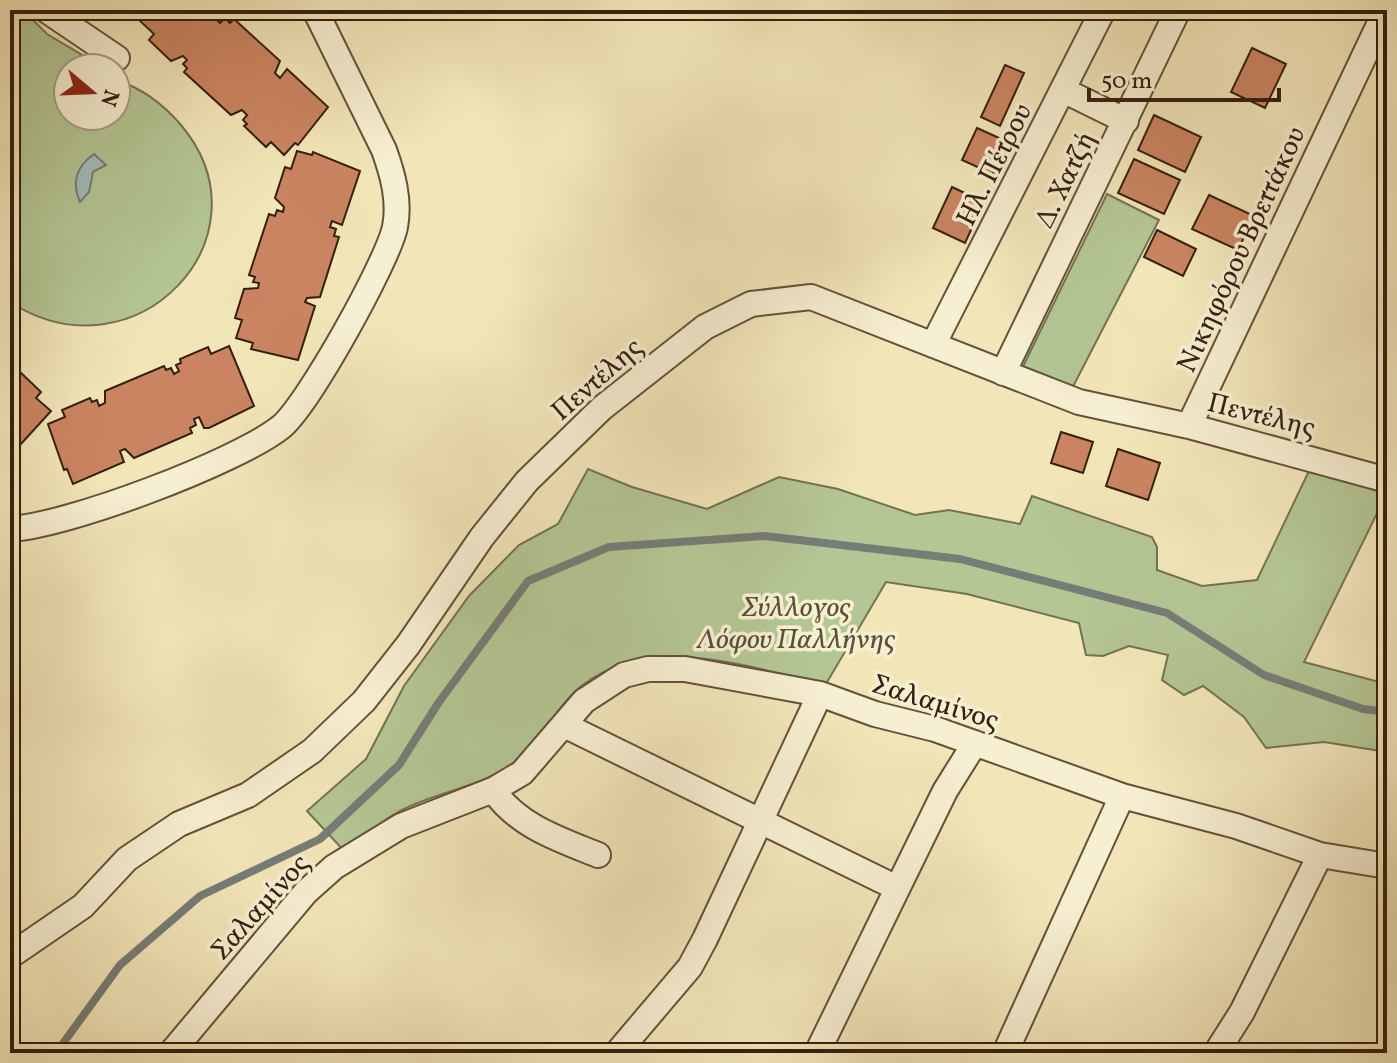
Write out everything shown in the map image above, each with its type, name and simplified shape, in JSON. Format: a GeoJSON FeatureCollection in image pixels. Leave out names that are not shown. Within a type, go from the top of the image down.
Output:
{"type":"FeatureCollection","features":[{"type":"Feature","properties":{"kind":"street"},"geometry":{"type":"LineString","coordinates":[[46,10],[108,52]]}},
{"type":"Feature","properties":{"kind":"street"},"geometry":{"type":"LineString","coordinates":[[10,529],[71,517],[235,455],[285,424],[316,383],[390,245],[396,207],[393,174],[384,150],[315,10]]}},
{"type":"Feature","properties":{"kind":"street","name":"Ηλ. Πέτρου"},"geometry":{"type":"LineString","coordinates":[[933,345],[1065,91],[1103,10]]}},
{"type":"Feature","properties":{"kind":"street","name":"Δ. Χατζή"},"geometry":{"type":"LineString","coordinates":[[1003,373],[1178,10]]}},
{"type":"Feature","properties":{"kind":"street","name":"Νικηφόρου Βρεττάκου"},"geometry":{"type":"LineString","coordinates":[[1189,426],[1386,10]]}},
{"type":"Feature","properties":{"kind":"street"},"geometry":{"type":"LineString","coordinates":[[1065,91],[1126,121]]}},
{"type":"Feature","properties":{"kind":"street","name":"Πεντέλης"},"geometry":{"type":"LineString","coordinates":[[10,956],[45,936],[83,906],[127,859],[179,824],[248,795],[312,751],[364,701],[482,537],[527,481],[602,408],[705,327],[751,304],[811,297],[1079,402],[1189,426],[1387,480]]}},
{"type":"Feature","properties":{"kind":"street","name":"Σαλαμίνος"},"geometry":{"type":"LineString","coordinates":[[171,1053],[306,892],[334,867],[401,826],[493,790],[522,773],[584,701],[624,675],[648,669],[685,669],[820,694],[875,714],[975,743],[1122,796],[1236,826],[1320,855],[1387,866]]}},
{"type":"Feature","properties":{"kind":"street"},"geometry":{"type":"LineString","coordinates":[[617,1053],[690,967],[820,694]]}},
{"type":"Feature","properties":{"kind":"street"},"geometry":{"type":"LineString","coordinates":[[564,725],[897,888]]}},
{"type":"Feature","properties":{"kind":"street"},"geometry":{"type":"LineString","coordinates":[[817,1053],[945,791],[975,743]]}},
{"type":"Feature","properties":{"kind":"street"},"geometry":{"type":"LineString","coordinates":[[493,790],[518,818],[542,832],[598,855]]}},
{"type":"Feature","properties":{"kind":"street"},"geometry":{"type":"LineString","coordinates":[[1005,1053],[1122,796]]}},
{"type":"Feature","properties":{"kind":"street"},"geometry":{"type":"LineString","coordinates":[[1216,1053],[1242,1012],[1320,855]]}},
{"type":"Feature","properties":{"kind":"green space"},"geometry":{"type":"Polygon","coordinates":[[[10,10],[23,10],[47,34],[77,52],[52,52],[52,132],[132,132],[132,86],[135,87],[181,125],[206,168],[212,211],[201,252],[178,286],[144,311],[103,324],[57,322],[10,302],[10,10]]]}},
{"type":"Feature","properties":{"kind":"green space"},"geometry":{"type":"Polygon","coordinates":[[[1107,194],[1159,220],[1064,404],[1014,385],[1107,194]]]}},
{"type":"Feature","properties":{"kind":"green space","name":"Σύλλογος Λόφου Παλλήνης"},"geometry":{"type":"Polygon","coordinates":[[[1318,452],[1387,470],[1387,493],[1304,662],[1387,684],[1387,752],[1324,742],[1266,748],[1244,717],[1203,686],[1184,695],[1162,680],[1168,655],[1129,646],[1103,656],[1086,655],[1079,623],[967,594],[886,582],[826,684],[702,658],[641,660],[611,668],[584,684],[564,703],[522,757],[511,765],[485,779],[404,809],[345,852],[307,811],[366,759],[404,686],[469,596],[519,545],[558,524],[588,469],[632,487],[707,509],[779,477],[838,489],[915,515],[949,510],[1020,524],[1032,496],[1152,537],[1157,547],[1157,570],[1202,586],[1257,580],[1318,452]]]}},
{"type":"Feature","properties":{"kind":"water"},"geometry":{"type":"Polygon","coordinates":[[[94,154],[106,165],[93,172],[89,192],[80,202],[76,188],[77,175],[94,154]]]}},
{"type":"Feature","properties":{"kind":"building"},"geometry":{"type":"Polygon","coordinates":[[[147,10],[223,10],[216,19],[220,23],[225,18],[230,23],[234,19],[280,61],[275,73],[280,78],[287,69],[328,107],[298,145],[295,143],[284,155],[271,142],[266,147],[244,126],[247,124],[243,120],[247,115],[242,110],[231,115],[184,72],[187,68],[183,64],[187,60],[183,56],[171,61],[149,40],[154,34],[139,20],[147,10]]]}},
{"type":"Feature","properties":{"kind":"building"},"geometry":{"type":"Polygon","coordinates":[[[1252,48],[1286,64],[1265,108],[1231,92],[1252,48]]]}},
{"type":"Feature","properties":{"kind":"building"},"geometry":{"type":"Polygon","coordinates":[[[1005,65],[1024,73],[1000,126],[981,117],[1005,65]]]}},
{"type":"Feature","properties":{"kind":"building"},"geometry":{"type":"Polygon","coordinates":[[[1154,115],[1201,137],[1185,172],[1138,150],[1154,115]]]}},
{"type":"Feature","properties":{"kind":"building"},"geometry":{"type":"Polygon","coordinates":[[[977,128],[1008,142],[993,174],[962,160],[977,128]]]}},
{"type":"Feature","properties":{"kind":"building"},"geometry":{"type":"Polygon","coordinates":[[[297,151],[312,155],[313,152],[360,171],[342,225],[332,221],[330,227],[336,229],[334,236],[339,237],[320,297],[307,298],[305,302],[315,306],[298,360],[251,349],[253,343],[236,338],[242,320],[235,318],[244,289],[258,288],[259,283],[253,282],[255,277],[249,275],[269,214],[275,216],[277,210],[283,212],[284,207],[275,198],[285,167],[291,169],[297,151]]]}},
{"type":"Feature","properties":{"kind":"building"},"geometry":{"type":"Polygon","coordinates":[[[1134,159],[1180,180],[1164,214],[1118,193],[1134,159]]]}},
{"type":"Feature","properties":{"kind":"building"},"geometry":{"type":"Polygon","coordinates":[[[952,187],[984,202],[965,243],[933,228],[952,187]]]}},
{"type":"Feature","properties":{"kind":"building"},"geometry":{"type":"Polygon","coordinates":[[[1209,195],[1254,216],[1238,250],[1192,229],[1209,195]]]}},
{"type":"Feature","properties":{"kind":"building"},"geometry":{"type":"Polygon","coordinates":[[[1157,230],[1196,249],[1183,276],[1144,257],[1157,230]]]}},
{"type":"Feature","properties":{"kind":"building"},"geometry":{"type":"Polygon","coordinates":[[[229,346],[254,406],[209,428],[204,428],[199,417],[194,419],[196,425],[190,428],[192,433],[134,458],[125,449],[120,451],[124,462],[73,484],[67,469],[64,470],[48,424],[65,417],[62,410],[90,398],[92,402],[97,400],[99,406],[105,403],[105,391],[164,366],[166,370],[171,368],[174,374],[179,371],[176,365],[181,363],[180,359],[208,347],[211,354],[229,346]]]}},
{"type":"Feature","properties":{"kind":"building"},"geometry":{"type":"Polygon","coordinates":[[[12,371],[16,374],[19,371],[41,392],[36,398],[51,411],[10,456],[12,371]]]}},
{"type":"Feature","properties":{"kind":"building"},"geometry":{"type":"Polygon","coordinates":[[[1061,432],[1093,442],[1083,473],[1051,463],[1061,432]]]}},
{"type":"Feature","properties":{"kind":"building"},"geometry":{"type":"Polygon","coordinates":[[[1118,449],[1160,463],[1148,500],[1106,486],[1118,449]]]}},
{"type":"Feature","properties":{"kind":"waterway"},"geometry":{"type":"LineString","coordinates":[[56,1053],[120,965],[200,896],[320,839],[399,765],[439,702],[528,581],[609,547],[765,536],[960,559],[1167,613],[1264,675],[1363,709],[1387,712]]}}]}
